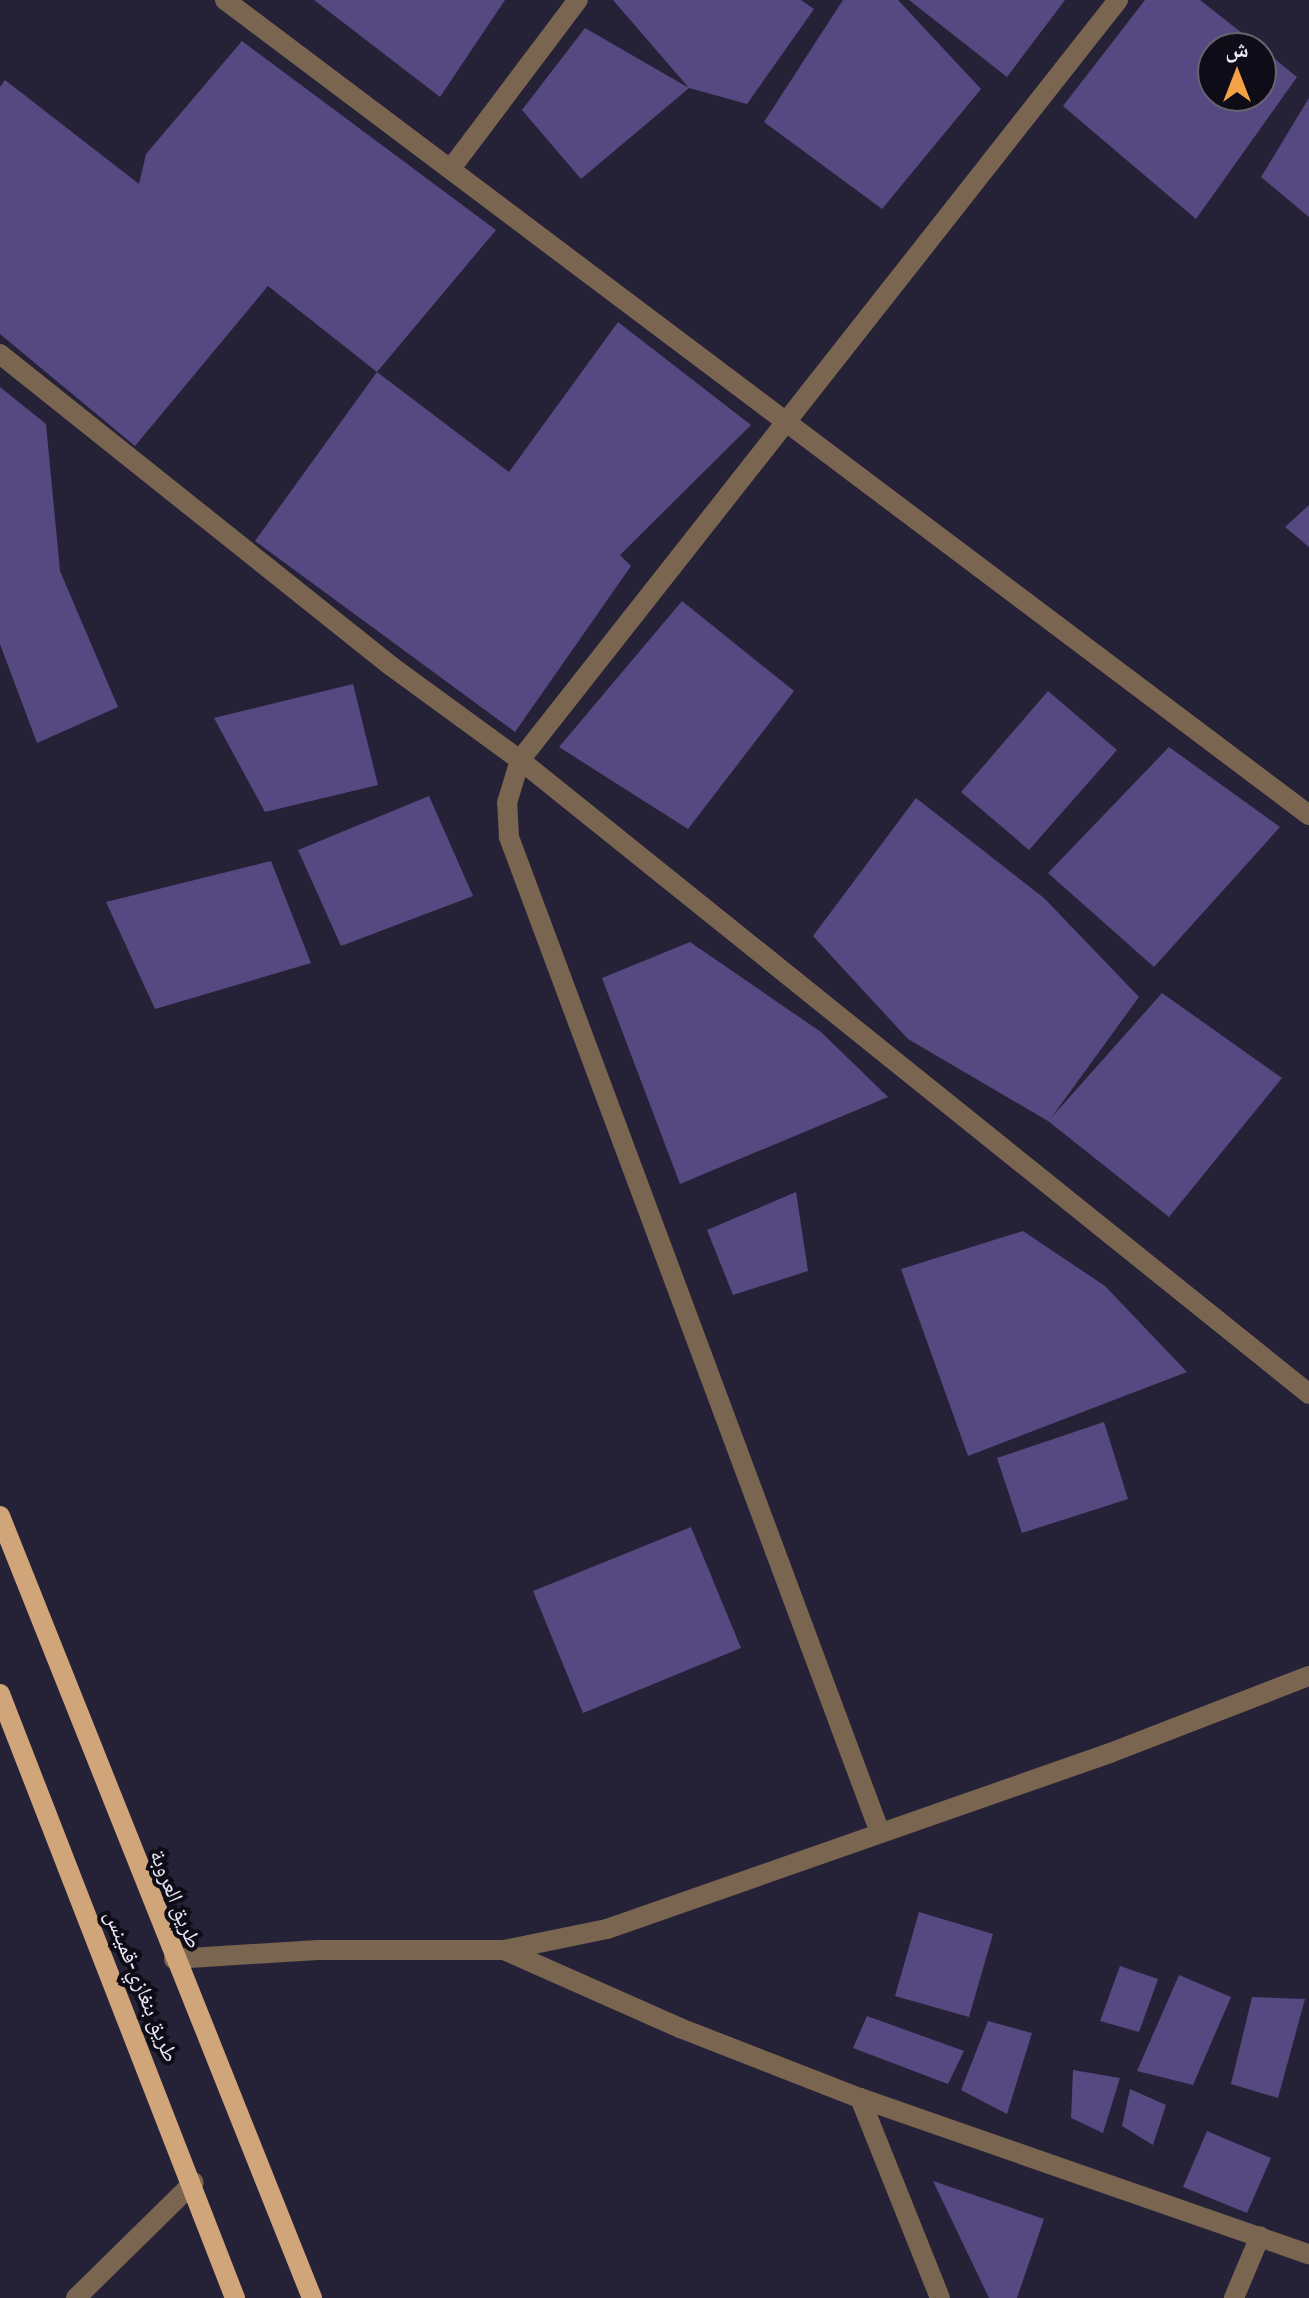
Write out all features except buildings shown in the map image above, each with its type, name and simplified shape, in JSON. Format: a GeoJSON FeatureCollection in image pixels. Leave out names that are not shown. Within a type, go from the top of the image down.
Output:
{"type":"FeatureCollection","features":[{"type":"Feature","properties":{"kind":"main road","name":"طريق العروبة"},"geometry":{"type":"LineString","coordinates":[[0,1516],[174,1959],[312,2298]]}},
{"type":"Feature","properties":{"kind":"main road","name":"طريق بنغازي-قمينس"},"geometry":{"type":"LineString","coordinates":[[0,1694],[194,2182],[235,2298]]}},
{"type":"Feature","properties":{"kind":"street"},"geometry":{"type":"LineString","coordinates":[[225,0],[452,167],[1309,815]]}},
{"type":"Feature","properties":{"kind":"street"},"geometry":{"type":"LineString","coordinates":[[452,167],[578,0]]}},
{"type":"Feature","properties":{"kind":"street"},"geometry":{"type":"LineString","coordinates":[[879,1830],[509,837],[507,803],[520,760],[1118,0]]}},
{"type":"Feature","properties":{"kind":"street"},"geometry":{"type":"LineString","coordinates":[[0,354],[391,666],[520,760],[1309,1394]]}},
{"type":"Feature","properties":{"kind":"street"},"geometry":{"type":"LineString","coordinates":[[174,1959],[318,1950],[504,1950],[607,1929],[879,1830],[1110,1753],[1309,1676]]}},
{"type":"Feature","properties":{"kind":"street"},"geometry":{"type":"LineString","coordinates":[[504,1950],[680,2028],[860,2098],[1309,2254]]}},
{"type":"Feature","properties":{"kind":"street"},"geometry":{"type":"LineString","coordinates":[[860,2098],[940,2298]]}},
{"type":"Feature","properties":{"kind":"street"},"geometry":{"type":"LineString","coordinates":[[76,2298],[194,2182]]}},
{"type":"Feature","properties":{"kind":"street"},"geometry":{"type":"LineString","coordinates":[[1234,2298],[1260,2236]]}}]}
